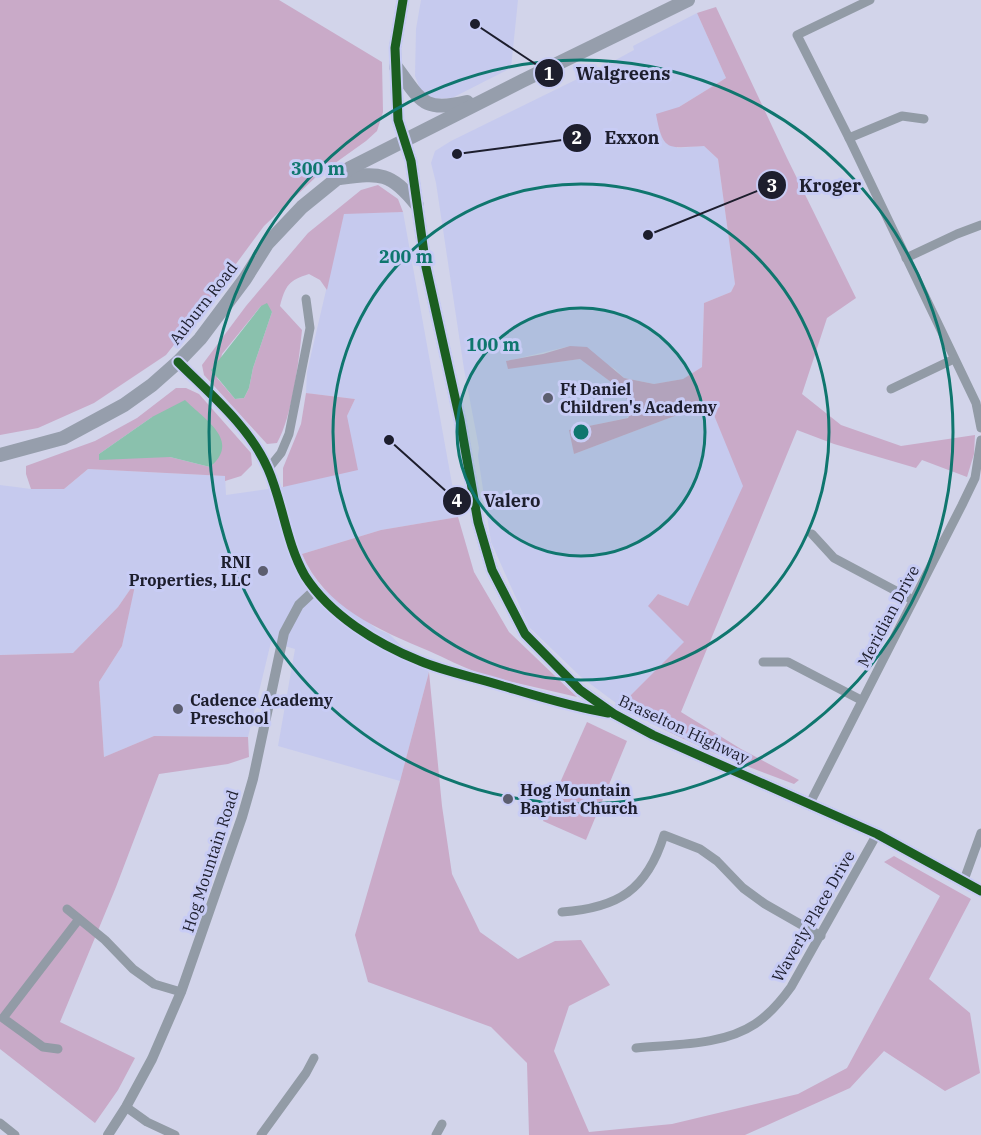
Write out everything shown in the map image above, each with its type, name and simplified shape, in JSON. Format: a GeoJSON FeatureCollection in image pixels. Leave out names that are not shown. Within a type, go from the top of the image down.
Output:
{"type":"FeatureCollection","features":[{"type":"Feature","properties":{"kind":"main road","name":"Braselton Highway"},"geometry":{"type":"LineString","coordinates":[[403,0],[395,48],[398,120],[411,161],[426,267],[460,420],[478,522],[492,570],[525,634],[580,690],[614,714],[653,735],[877,834],[981,891]]}},
{"type":"Feature","properties":{"kind":"main road"},"geometry":{"type":"LineString","coordinates":[[396,67],[417,94],[430,106],[448,107],[489,97],[688,0]]}},
{"type":"Feature","properties":{"kind":"main road","name":"Auburn Road"},"geometry":{"type":"LineString","coordinates":[[0,455],[63,438],[124,405],[152,385],[200,339],[267,244],[302,207],[350,168],[489,97]]}},
{"type":"Feature","properties":{"kind":"main road"},"geometry":{"type":"LineString","coordinates":[[339,178],[369,174],[387,178],[402,186],[417,205]]}},
{"type":"Feature","properties":{"kind":"street"},"geometry":{"type":"LineString","coordinates":[[870,0],[797,35],[976,403],[981,428]]}},
{"type":"Feature","properties":{"kind":"street"},"geometry":{"type":"LineString","coordinates":[[849,138],[902,116],[924,119]]}},
{"type":"Feature","properties":{"kind":"street"},"geometry":{"type":"LineString","coordinates":[[906,258],[981,225]]}},
{"type":"Feature","properties":{"kind":"street"},"geometry":{"type":"LineString","coordinates":[[268,469],[281,453],[289,434],[310,328],[306,299]]}},
{"type":"Feature","properties":{"kind":"street"},"geometry":{"type":"LineString","coordinates":[[891,389],[954,358]]}},
{"type":"Feature","properties":{"kind":"street"},"geometry":{"type":"LineString","coordinates":[[178,362],[234,419],[252,442],[268,469],[280,501],[291,544],[304,573],[315,590],[343,616],[374,638],[421,662],[574,706],[614,714]]}},
{"type":"Feature","properties":{"kind":"street","name":"Meridian Drive"},"geometry":{"type":"LineString","coordinates":[[810,803],[975,478],[981,440]]}},
{"type":"Feature","properties":{"kind":"street"},"geometry":{"type":"LineString","coordinates":[[812,534],[834,558],[913,600]]}},
{"type":"Feature","properties":{"kind":"street","name":"Hog Mountain Road"},"geometry":{"type":"LineString","coordinates":[[108,1135],[152,1059],[181,992],[253,779],[284,633],[299,605],[315,590]]}},
{"type":"Feature","properties":{"kind":"street"},"geometry":{"type":"LineString","coordinates":[[763,662],[788,662],[861,700]]}},
{"type":"Feature","properties":{"kind":"street"},"geometry":{"type":"LineString","coordinates":[[964,880],[981,833]]}},
{"type":"Feature","properties":{"kind":"street","name":"Waverly Place Drive"},"geometry":{"type":"LineString","coordinates":[[636,1048],[730,1035],[754,1025],[775,1008],[791,987],[821,936],[877,834]]}},
{"type":"Feature","properties":{"kind":"street"},"geometry":{"type":"LineString","coordinates":[[562,912],[588,910],[611,904],[626,895],[651,867],[664,835],[700,849],[717,861],[743,888],[765,904],[821,936]]}},
{"type":"Feature","properties":{"kind":"street"},"geometry":{"type":"LineString","coordinates":[[67,909],[105,940],[133,969],[154,984],[181,992]]}},
{"type":"Feature","properties":{"kind":"street"},"geometry":{"type":"LineString","coordinates":[[58,1048],[43,1047],[3,1018],[79,919]]}},
{"type":"Feature","properties":{"kind":"street"},"geometry":{"type":"LineString","coordinates":[[261,1135],[306,1073],[314,1058]]}},
{"type":"Feature","properties":{"kind":"street"},"geometry":{"type":"LineString","coordinates":[[126,1107],[147,1122],[175,1135]]}},
{"type":"Feature","properties":{"kind":"street"},"geometry":{"type":"LineString","coordinates":[[0,1123],[15,1135]]}},
{"type":"Feature","properties":{"kind":"street"},"geometry":{"type":"LineString","coordinates":[[436,1135],[442,1124]]}},
{"type":"Feature","properties":{"kind":"shaded area"},"geometry":{"type":"Polygon","coordinates":[[[0,0],[279,0],[382,62],[383,112],[377,131],[317,176],[264,226],[166,355],[94,403],[38,428],[0,435],[0,0]]]}},
{"type":"Feature","properties":{"kind":"shaded area"},"geometry":{"type":"Polygon","coordinates":[[[421,0],[518,0],[511,68],[452,98],[431,99],[422,94],[415,76],[416,29],[421,0]]]}},
{"type":"Feature","properties":{"kind":"shaded area"},"geometry":{"type":"Polygon","coordinates":[[[716,7],[856,298],[827,318],[802,394],[841,425],[901,446],[975,435],[974,454],[967,477],[922,460],[916,468],[834,444],[797,430],[681,712],[741,749],[799,780],[794,784],[706,749],[620,706],[684,642],[648,606],[658,594],[688,606],[743,486],[709,403],[574,454],[569,430],[628,418],[633,408],[619,388],[580,359],[508,369],[506,361],[570,346],[587,347],[624,378],[654,384],[683,379],[702,367],[704,303],[731,292],[735,284],[718,159],[704,146],[674,147],[669,145],[661,135],[656,114],[679,107],[726,78],[697,13],[716,7]]]}},
{"type":"Feature","properties":{"kind":"shaded area"},"geometry":{"type":"Polygon","coordinates":[[[697,13],[726,78],[679,107],[677,148],[704,146],[718,159],[735,284],[731,292],[704,303],[702,367],[683,379],[654,384],[624,378],[615,369],[570,346],[507,361],[508,368],[581,359],[619,388],[633,408],[627,418],[570,430],[574,454],[709,403],[744,486],[688,606],[658,594],[685,642],[620,706],[581,677],[529,627],[491,542],[478,456],[479,448],[431,163],[435,151],[451,141],[612,62],[634,50],[633,46],[697,13]]]}},
{"type":"Feature","properties":{"kind":"shaded area"},"geometry":{"type":"Polygon","coordinates":[[[378,185],[398,199],[403,212],[344,214],[327,290],[320,280],[309,274],[292,281],[286,289],[280,306],[302,330],[299,357],[287,419],[277,443],[267,444],[204,375],[202,365],[246,306],[308,233],[361,190],[378,185]],[[261,306],[222,354],[217,378],[235,399],[244,398],[249,388],[253,368],[272,312],[261,306]]]}},
{"type":"Feature","properties":{"kind":"shaded area"},"geometry":{"type":"Polygon","coordinates":[[[403,212],[458,517],[381,530],[302,554],[307,567],[321,587],[377,629],[389,634],[429,672],[400,781],[278,746],[295,649],[271,642],[248,737],[154,736],[104,757],[99,682],[122,646],[135,583],[118,607],[73,653],[0,655],[0,485],[31,489],[64,489],[88,469],[225,476],[226,495],[283,487],[347,416],[355,399],[306,393],[307,372],[344,213],[403,212]]]}},
{"type":"Feature","properties":{"kind":"shaded area"},"geometry":{"type":"Polygon","coordinates":[[[267,303],[272,312],[253,368],[249,388],[244,398],[235,399],[211,370],[261,306],[267,303]]]}},
{"type":"Feature","properties":{"kind":"shaded area"},"geometry":{"type":"Polygon","coordinates":[[[176,388],[186,388],[199,394],[251,453],[252,465],[241,476],[225,481],[225,476],[88,469],[64,489],[31,489],[26,466],[95,441],[137,418],[176,388]],[[152,417],[99,454],[170,457],[210,467],[152,417]]]}},
{"type":"Feature","properties":{"kind":"shaded area"},"geometry":{"type":"Polygon","coordinates":[[[306,393],[355,399],[347,416],[358,470],[283,487],[283,468],[301,424],[306,393]]]}},
{"type":"Feature","properties":{"kind":"shaded area"},"geometry":{"type":"Polygon","coordinates":[[[185,400],[210,423],[221,439],[222,448],[219,457],[210,467],[170,457],[99,460],[99,454],[152,417],[185,400]]]}},
{"type":"Feature","properties":{"kind":"shaded area"},"geometry":{"type":"Polygon","coordinates":[[[458,517],[474,572],[509,632],[577,697],[479,673],[373,625],[324,589],[302,554],[381,530],[458,517]]]}},
{"type":"Feature","properties":{"kind":"shaded area"},"geometry":{"type":"Polygon","coordinates":[[[136,581],[122,646],[99,682],[104,757],[154,736],[248,737],[249,757],[228,764],[159,774],[116,887],[60,1022],[135,1058],[118,1090],[95,1123],[0,1049],[0,655],[73,653],[118,607],[136,581]]]}},
{"type":"Feature","properties":{"kind":"shaded area"},"geometry":{"type":"Polygon","coordinates":[[[429,672],[442,806],[452,874],[480,932],[518,959],[555,941],[581,940],[610,985],[569,1006],[554,1051],[589,1132],[672,1124],[798,1094],[847,1068],[940,896],[884,862],[894,856],[971,899],[929,979],[970,1013],[980,1073],[945,1091],[884,1051],[850,1088],[745,1135],[529,1135],[527,1063],[491,1027],[368,982],[355,935],[429,672]]]}},
{"type":"Feature","properties":{"kind":"shaded area"},"geometry":{"type":"Polygon","coordinates":[[[587,722],[627,741],[586,840],[543,821],[587,722]]]}},
{"type":"Feature","properties":{"kind":"cycle path"},"geometry":{"type":"LineString","coordinates":[[403,0],[395,48],[398,120],[411,161],[426,267],[460,420],[478,522],[492,570],[525,634],[580,690],[614,714],[653,735],[877,834],[981,891]]}},
{"type":"Feature","properties":{"kind":"cycle path"},"geometry":{"type":"LineString","coordinates":[[178,362],[228,412],[251,439],[268,469],[293,550],[305,576],[315,590],[341,616],[387,646],[430,665],[555,701],[608,713]]}},
{"type":"Feature","properties":{"kind":"place","name":"Walgreens"},"geometry":{"type":"Point","coordinates":[475,24]}},
{"type":"Feature","properties":{"kind":"place","name":"Exxon"},"geometry":{"type":"Point","coordinates":[457,154]}},
{"type":"Feature","properties":{"kind":"place","name":"Kroger"},"geometry":{"type":"Point","coordinates":[648,235]}},
{"type":"Feature","properties":{"kind":"place","name":"Ft Daniel Children's Academy"},"geometry":{"type":"Point","coordinates":[548,398]}},
{"type":"Feature","properties":{"kind":"place","name":"Valero"},"geometry":{"type":"Point","coordinates":[389,440]}},
{"type":"Feature","properties":{"kind":"place","name":"RNI Properties, LLC"},"geometry":{"type":"Point","coordinates":[263,571]}},
{"type":"Feature","properties":{"kind":"place","name":"Cadence Academy Preschool"},"geometry":{"type":"Point","coordinates":[178,709]}},
{"type":"Feature","properties":{"kind":"place","name":"Hog Mountain Baptist Church"},"geometry":{"type":"Point","coordinates":[508,799]}}]}
